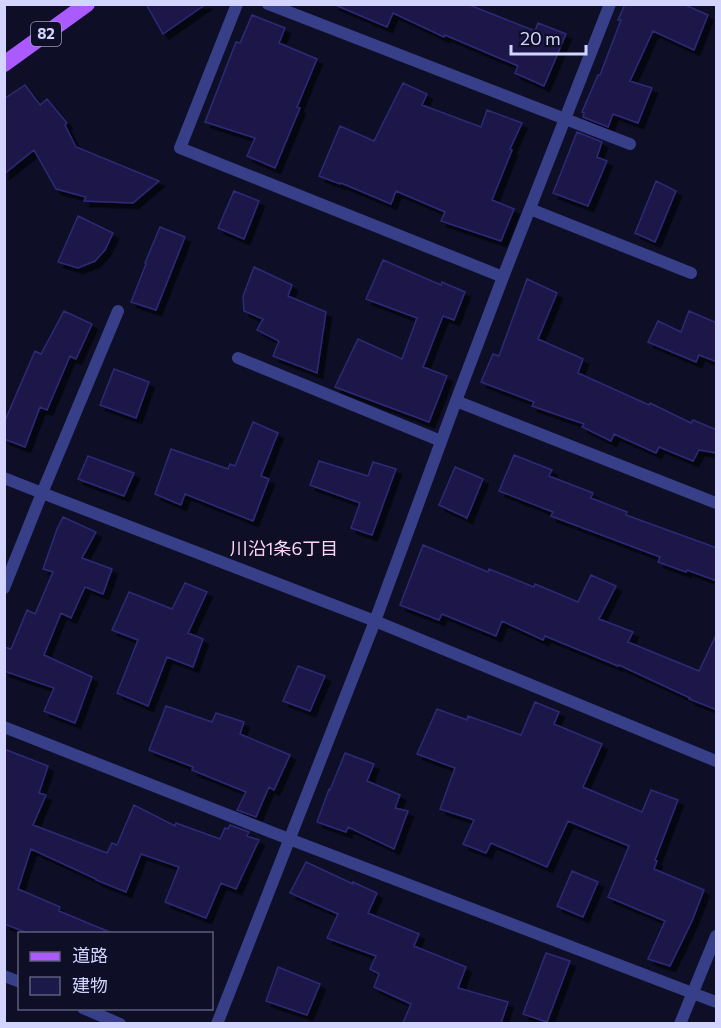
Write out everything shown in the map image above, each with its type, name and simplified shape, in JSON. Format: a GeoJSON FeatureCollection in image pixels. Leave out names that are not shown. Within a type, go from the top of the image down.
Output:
{"type":"FeatureCollection","features":[{"type":"Feature","properties":{"kind":"main road","name":"82"},"geometry":{"type":"LineString","coordinates":[[4,64],[87,4]]}},
{"type":"Feature","properties":{"kind":"street"},"geometry":{"type":"LineString","coordinates":[[237,4],[180,148],[503,277]]}},
{"type":"Feature","properties":{"kind":"street"},"geometry":{"type":"LineString","coordinates":[[268,4],[630,144]]}},
{"type":"Feature","properties":{"kind":"street"},"geometry":{"type":"LineString","coordinates":[[217,1023],[375,621],[503,277],[610,4]]}},
{"type":"Feature","properties":{"kind":"street"},"geometry":{"type":"LineString","coordinates":[[530,209],[691,273]]}},
{"type":"Feature","properties":{"kind":"street"},"geometry":{"type":"LineString","coordinates":[[4,588],[118,310]]}},
{"type":"Feature","properties":{"kind":"street"},"geometry":{"type":"LineString","coordinates":[[238,358],[441,441]]}},
{"type":"Feature","properties":{"kind":"street"},"geometry":{"type":"LineString","coordinates":[[456,401],[717,503]]}},
{"type":"Feature","properties":{"kind":"street"},"geometry":{"type":"LineString","coordinates":[[4,478],[375,621],[717,761]]}},
{"type":"Feature","properties":{"kind":"street"},"geometry":{"type":"LineString","coordinates":[[4,727],[289,839],[717,1002]]}},
{"type":"Feature","properties":{"kind":"street"},"geometry":{"type":"LineString","coordinates":[[680,1023],[717,936]]}},
{"type":"Feature","properties":{"kind":"street"},"geometry":{"type":"LineString","coordinates":[[88,1010],[120,1023]]}},
{"type":"Feature","properties":{"kind":"building"},"geometry":{"type":"Polygon","coordinates":[[[146,4],[206,4],[163,34],[146,4]]]}},
{"type":"Feature","properties":{"kind":"building"},"geometry":{"type":"Polygon","coordinates":[[[333,4],[467,4],[535,31],[538,23],[566,34],[544,86],[515,73],[518,66],[445,35],[444,37],[393,13],[387,27],[333,4]]]}},
{"type":"Feature","properties":{"kind":"building"},"geometry":{"type":"Polygon","coordinates":[[[625,4],[683,4],[708,15],[694,50],[653,31],[630,81],[652,88],[638,123],[613,114],[608,127],[583,117],[582,112],[600,75],[625,4]]]}},
{"type":"Feature","properties":{"kind":"building"},"geometry":{"type":"Polygon","coordinates":[[[252,15],[285,28],[279,43],[317,59],[275,168],[247,156],[255,138],[205,122],[236,42],[240,43],[252,15]]]}},
{"type":"Feature","properties":{"kind":"building"},"geometry":{"type":"Polygon","coordinates":[[[403,83],[427,94],[422,105],[481,127],[487,110],[522,123],[492,200],[514,209],[501,241],[441,221],[445,212],[396,191],[391,204],[319,176],[340,126],[374,141],[403,83]]]}},
{"type":"Feature","properties":{"kind":"building"},"geometry":{"type":"Polygon","coordinates":[[[25,85],[40,105],[47,99],[67,123],[65,125],[76,147],[159,181],[133,203],[84,201],[86,197],[56,189],[34,150],[4,174],[4,99],[25,85]]]}},
{"type":"Feature","properties":{"kind":"building"},"geometry":{"type":"Polygon","coordinates":[[[577,132],[602,142],[597,157],[607,161],[588,206],[553,193],[577,132]]]}},
{"type":"Feature","properties":{"kind":"building"},"geometry":{"type":"Polygon","coordinates":[[[656,181],[676,191],[655,242],[635,233],[656,181]]]}},
{"type":"Feature","properties":{"kind":"building"},"geometry":{"type":"Polygon","coordinates":[[[234,191],[259,201],[244,239],[218,228],[234,191]]]}},
{"type":"Feature","properties":{"kind":"building"},"geometry":{"type":"Polygon","coordinates":[[[78,216],[113,233],[105,250],[95,261],[78,268],[58,262],[78,216]]]}},
{"type":"Feature","properties":{"kind":"building"},"geometry":{"type":"Polygon","coordinates":[[[160,227],[185,237],[156,310],[131,302],[160,227]]]}},
{"type":"Feature","properties":{"kind":"building"},"geometry":{"type":"Polygon","coordinates":[[[383,260],[441,285],[442,282],[465,292],[454,320],[443,316],[423,367],[447,376],[429,422],[335,387],[358,339],[402,359],[417,318],[366,299],[383,260]]]}},
{"type":"Feature","properties":{"kind":"building"},"geometry":{"type":"Polygon","coordinates":[[[254,267],[292,285],[288,296],[326,312],[317,373],[273,356],[279,341],[257,330],[263,319],[244,311],[243,296],[254,267]]]}},
{"type":"Feature","properties":{"kind":"building"},"geometry":{"type":"Polygon","coordinates":[[[527,279],[557,293],[538,339],[583,359],[578,373],[691,423],[693,420],[717,430],[717,453],[699,450],[693,461],[659,447],[656,453],[614,434],[611,441],[582,427],[584,424],[532,406],[534,402],[481,382],[493,354],[499,356],[527,279]]]}},
{"type":"Feature","properties":{"kind":"building"},"geometry":{"type":"Polygon","coordinates":[[[64,311],[92,324],[76,359],[70,356],[47,410],[40,407],[25,447],[4,439],[4,423],[35,351],[41,354],[64,311]]]}},
{"type":"Feature","properties":{"kind":"building"},"geometry":{"type":"Polygon","coordinates":[[[689,311],[717,323],[717,362],[699,355],[696,362],[648,342],[658,321],[681,332],[689,311]]]}},
{"type":"Feature","properties":{"kind":"building"},"geometry":{"type":"Polygon","coordinates":[[[114,369],[149,382],[136,418],[100,405],[114,369]]]}},
{"type":"Feature","properties":{"kind":"building"},"geometry":{"type":"Polygon","coordinates":[[[253,422],[278,433],[261,476],[269,479],[253,521],[185,494],[181,505],[155,494],[171,449],[228,469],[230,464],[235,466],[253,422]]]}},
{"type":"Feature","properties":{"kind":"building"},"geometry":{"type":"Polygon","coordinates":[[[514,455],[552,470],[549,476],[593,493],[591,498],[627,512],[626,515],[717,548],[717,581],[658,562],[660,557],[551,516],[553,512],[499,491],[514,455]]]}},
{"type":"Feature","properties":{"kind":"building"},"geometry":{"type":"Polygon","coordinates":[[[88,456],[134,473],[124,496],[78,479],[88,456]]]}},
{"type":"Feature","properties":{"kind":"building"},"geometry":{"type":"Polygon","coordinates":[[[319,461],[368,476],[373,462],[396,469],[372,535],[351,528],[360,503],[310,485],[319,461]]]}},
{"type":"Feature","properties":{"kind":"building"},"geometry":{"type":"Polygon","coordinates":[[[455,467],[483,479],[467,518],[439,505],[455,467]]]}},
{"type":"Feature","properties":{"kind":"building"},"geometry":{"type":"Polygon","coordinates":[[[63,517],[96,532],[82,558],[112,569],[103,594],[85,587],[71,618],[61,613],[44,655],[92,677],[75,723],[44,711],[54,688],[4,671],[4,647],[11,649],[27,610],[35,614],[53,572],[43,569],[63,517]]]}},
{"type":"Feature","properties":{"kind":"building"},"geometry":{"type":"Polygon","coordinates":[[[423,545],[488,572],[489,569],[534,587],[535,584],[578,602],[591,575],[616,586],[599,619],[633,632],[628,642],[699,671],[717,633],[717,710],[619,665],[545,636],[543,640],[502,621],[496,636],[442,614],[439,620],[400,605],[423,545]]]}},
{"type":"Feature","properties":{"kind":"building"},"geometry":{"type":"Polygon","coordinates":[[[185,583],[207,592],[188,633],[203,639],[193,667],[167,657],[148,706],[117,693],[138,640],[112,630],[129,592],[172,609],[185,583]]]}},
{"type":"Feature","properties":{"kind":"building"},"geometry":{"type":"Polygon","coordinates":[[[298,666],[325,676],[310,711],[283,701],[298,666]]]}},
{"type":"Feature","properties":{"kind":"building"},"geometry":{"type":"Polygon","coordinates":[[[535,702],[559,712],[554,724],[602,744],[583,787],[642,812],[651,790],[678,800],[655,860],[657,861],[654,869],[704,890],[670,966],[648,959],[665,921],[608,897],[629,846],[568,821],[547,867],[491,843],[486,853],[463,844],[474,820],[440,809],[455,768],[417,754],[437,709],[467,720],[468,716],[521,735],[535,702]]]}},
{"type":"Feature","properties":{"kind":"building"},"geometry":{"type":"Polygon","coordinates":[[[166,706],[212,722],[216,713],[244,722],[240,734],[290,755],[274,790],[269,787],[256,817],[237,810],[246,792],[192,770],[193,767],[149,750],[166,706]]]}},
{"type":"Feature","properties":{"kind":"building"},"geometry":{"type":"Polygon","coordinates":[[[4,749],[48,766],[39,793],[46,795],[33,825],[107,853],[112,843],[117,845],[134,805],[175,826],[176,823],[220,839],[225,828],[228,829],[230,825],[249,832],[247,836],[259,840],[236,889],[221,883],[206,918],[165,902],[179,867],[141,854],[126,892],[31,849],[18,889],[60,907],[59,911],[110,932],[25,932],[4,924],[4,749]]]}},
{"type":"Feature","properties":{"kind":"building"},"geometry":{"type":"Polygon","coordinates":[[[345,753],[374,764],[367,781],[400,795],[395,808],[408,811],[394,849],[348,827],[346,832],[317,822],[345,753]]]}},
{"type":"Feature","properties":{"kind":"building"},"geometry":{"type":"Polygon","coordinates":[[[306,862],[377,893],[368,913],[419,934],[414,946],[466,967],[458,988],[508,1002],[501,1023],[403,1023],[411,1004],[374,987],[379,974],[370,969],[376,956],[327,938],[338,914],[290,893],[306,862]]]}},
{"type":"Feature","properties":{"kind":"building"},"geometry":{"type":"Polygon","coordinates":[[[572,871],[598,882],[583,917],[557,906],[572,871]]]}},
{"type":"Feature","properties":{"kind":"building"},"geometry":{"type":"Polygon","coordinates":[[[546,953],[570,961],[547,1022],[523,1014],[546,953]]]}},
{"type":"Feature","properties":{"kind":"building"},"geometry":{"type":"Polygon","coordinates":[[[278,967],[320,984],[307,1015],[266,1001],[278,967]]]}},
{"type":"Feature","properties":{"kind":"district","name":"川沿1条6丁目"},"geometry":{"type":"Point","coordinates":[284,549]}}]}
